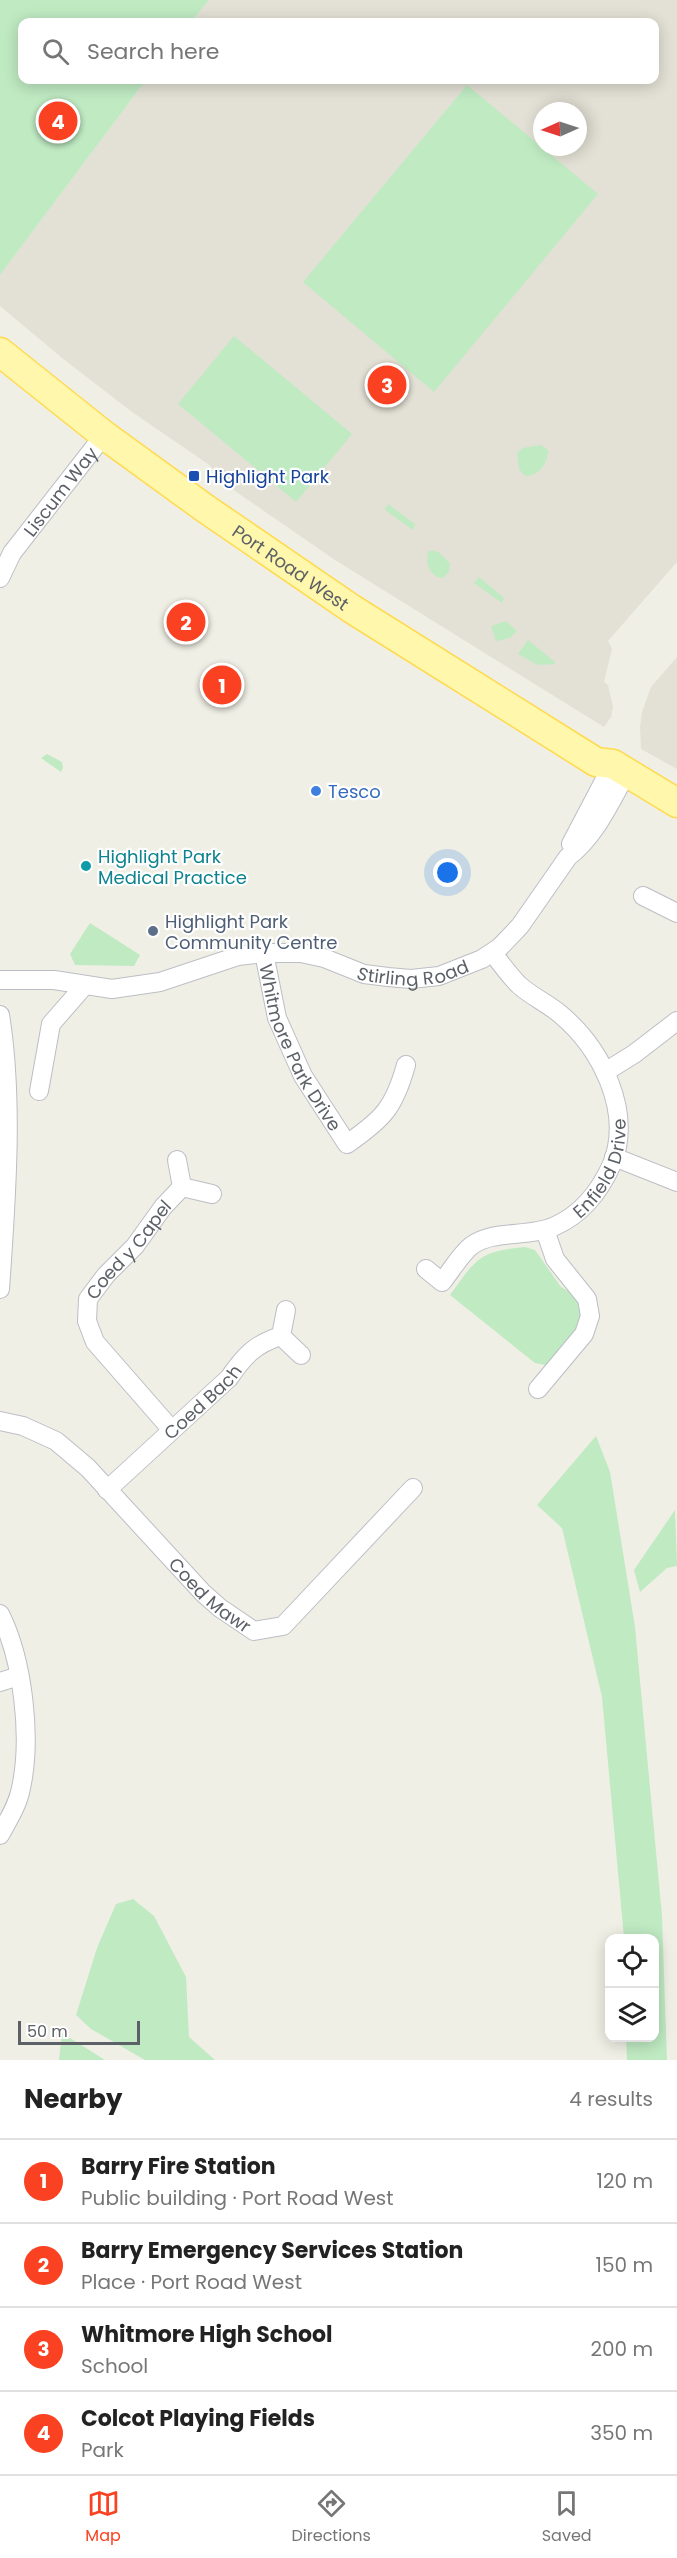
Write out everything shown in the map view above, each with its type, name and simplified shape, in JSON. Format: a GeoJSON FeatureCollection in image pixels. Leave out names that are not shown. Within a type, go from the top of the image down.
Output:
{"type":"FeatureCollection","features":[{"type":"Feature","properties":{"kind":"main road","name":"Port Road West"},"geometry":{"type":"LineString","coordinates":[[0,352],[104,435],[206,509],[352,609],[612,773],[677,820]]}},
{"type":"Feature","properties":{"kind":"main road","name":"Port Road West"},"geometry":{"type":"LineString","coordinates":[[612,773],[677,802]]}},
{"type":"Feature","properties":{"kind":"street","name":"Liscum Way"},"geometry":{"type":"LineString","coordinates":[[0,578],[12,553],[104,435]]}},
{"type":"Feature","properties":{"kind":"street","name":"Stirling Road"},"geometry":{"type":"LineString","coordinates":[[0,980],[54,980],[112,989],[160,982],[238,956],[301,952],[324,958],[364,974],[411,979],[439,976],[493,953],[520,926],[568,857],[578,849],[612,773]]}},
{"type":"Feature","properties":{"kind":"street"},"geometry":{"type":"LineString","coordinates":[[643,896],[677,913]]}},
{"type":"Feature","properties":{"kind":"street","name":"Whitmore Park Drive"},"geometry":{"type":"LineString","coordinates":[[264,953],[277,1018],[303,1076],[347,1144],[375,1125],[391,1106],[406,1065]]}},
{"type":"Feature","properties":{"kind":"street","name":"Enfield Drive"},"geometry":{"type":"LineString","coordinates":[[426,1269],[442,1282],[470,1247],[486,1240],[545,1230],[568,1220],[588,1204],[607,1175],[614,1157],[620,1120],[614,1093],[605,1072],[586,1041],[561,1015],[519,985],[493,953]]}},
{"type":"Feature","properties":{"kind":"street"},"geometry":{"type":"LineString","coordinates":[[39,1090],[51,1024],[85,985]]}},
{"type":"Feature","properties":{"kind":"street"},"geometry":{"type":"LineString","coordinates":[[0,1015],[4,1040],[0,1289]]}},
{"type":"Feature","properties":{"kind":"street"},"geometry":{"type":"LineString","coordinates":[[605,1072],[634,1054],[677,1021]]}},
{"type":"Feature","properties":{"kind":"street"},"geometry":{"type":"LineString","coordinates":[[614,1157],[677,1182]]}},
{"type":"Feature","properties":{"kind":"street"},"geometry":{"type":"LineString","coordinates":[[177,1160],[182,1187]]}},
{"type":"Feature","properties":{"kind":"street","name":"Coed y Capel"},"geometry":{"type":"LineString","coordinates":[[171,1430],[95,1342],[87,1321],[88,1299],[106,1275],[135,1246],[163,1207],[182,1187],[212,1194]]}},
{"type":"Feature","properties":{"kind":"street","name":"Enfield Drive"},"geometry":{"type":"LineString","coordinates":[[538,1389],[584,1334],[590,1316],[587,1299],[555,1259],[545,1230]]}},
{"type":"Feature","properties":{"kind":"street"},"geometry":{"type":"LineString","coordinates":[[286,1310],[281,1336],[301,1354]]}},
{"type":"Feature","properties":{"kind":"street","name":"Coed Bach"},"geometry":{"type":"LineString","coordinates":[[107,1490],[229,1378],[242,1359],[263,1342],[281,1336]]}},
{"type":"Feature","properties":{"kind":"street","name":"Coed Mawr"},"geometry":{"type":"LineString","coordinates":[[0,1421],[23,1426],[56,1441],[88,1468],[203,1593],[220,1608],[254,1631],[283,1626],[413,1488]]}},
{"type":"Feature","properties":{"kind":"street"},"geometry":{"type":"LineString","coordinates":[[0,1614],[9,1632],[19,1676],[24,1721],[24,1771],[14,1809],[0,1834]]}},
{"type":"Feature","properties":{"kind":"street"},"geometry":{"type":"LineString","coordinates":[[0,1682],[19,1676]]}},
{"type":"Feature","properties":{"kind":"shaded area"},"geometry":{"type":"Polygon","coordinates":[[[209,0],[677,0],[677,562],[608,641],[612,649],[604,682],[608,685],[613,707],[611,717],[604,727],[335,560],[235,491],[208,464],[132,412],[0,306],[0,275],[143,84],[659,84],[659,18],[194,18],[209,0]]]}},
{"type":"Feature","properties":{"kind":"shaded area"},"geometry":{"type":"Polygon","coordinates":[[[677,657],[677,769],[641,749],[640,727],[642,712],[651,687],[677,657]]]}},
{"type":"Feature","properties":{"kind":"green space"},"geometry":{"type":"Polygon","coordinates":[[[0,0],[209,0],[194,18],[18,18],[18,84],[143,84],[0,275],[0,0]]]}},
{"type":"Feature","properties":{"kind":"green space"},"geometry":{"type":"Polygon","coordinates":[[[467,85],[533,140],[533,156],[552,156],[598,194],[434,392],[303,282],[467,85]]]}},
{"type":"Feature","properties":{"kind":"green space"},"geometry":{"type":"Polygon","coordinates":[[[234,336],[352,434],[296,502],[178,404],[234,336]]]}},
{"type":"Feature","properties":{"kind":"green space"},"geometry":{"type":"Polygon","coordinates":[[[541,445],[548,450],[544,464],[534,474],[525,476],[519,469],[517,453],[523,448],[541,445]]]}},
{"type":"Feature","properties":{"kind":"green space"},"geometry":{"type":"Polygon","coordinates":[[[388,504],[415,524],[413,530],[385,510],[388,504]]]}},
{"type":"Feature","properties":{"kind":"green space"},"geometry":{"type":"Polygon","coordinates":[[[432,550],[440,553],[450,564],[449,572],[443,578],[435,575],[428,565],[428,552],[432,550]]]}},
{"type":"Feature","properties":{"kind":"green space"},"geometry":{"type":"Polygon","coordinates":[[[479,577],[504,598],[502,603],[474,583],[479,577]]]}},
{"type":"Feature","properties":{"kind":"green space"},"geometry":{"type":"Polygon","coordinates":[[[506,621],[517,631],[510,638],[496,641],[491,626],[506,621]]]}},
{"type":"Feature","properties":{"kind":"green space"},"geometry":{"type":"Polygon","coordinates":[[[528,640],[555,664],[538,665],[518,654],[528,640]]]}},
{"type":"Feature","properties":{"kind":"green space"},"geometry":{"type":"Polygon","coordinates":[[[47,754],[62,762],[61,772],[41,758],[47,754]]]}},
{"type":"Feature","properties":{"kind":"green space"},"geometry":{"type":"Polygon","coordinates":[[[90,923],[140,955],[134,966],[75,965],[70,954],[90,923]]]}},
{"type":"Feature","properties":{"kind":"green space"},"geometry":{"type":"Polygon","coordinates":[[[525,1247],[535,1250],[561,1287],[575,1295],[580,1308],[580,1325],[546,1365],[535,1363],[450,1295],[480,1259],[498,1251],[525,1247]]]}},
{"type":"Feature","properties":{"kind":"green space"},"geometry":{"type":"Polygon","coordinates":[[[596,1436],[610,1472],[635,1627],[662,1916],[667,2060],[627,2060],[626,2042],[659,2042],[659,1934],[624,1934],[602,1697],[562,1528],[537,1505],[596,1436]]]}},
{"type":"Feature","properties":{"kind":"green space"},"geometry":{"type":"Polygon","coordinates":[[[675,1510],[677,1566],[667,1568],[640,1592],[634,1570],[675,1510]]]}},
{"type":"Feature","properties":{"kind":"green space"},"geometry":{"type":"Polygon","coordinates":[[[133,1899],[154,1916],[186,1977],[189,2037],[215,2060],[145,2060],[91,2029],[76,2015],[97,1948],[116,1904],[133,1899]]]}},
{"type":"Feature","properties":{"kind":"green space"},"geometry":{"type":"Polygon","coordinates":[[[62,2033],[105,2060],[59,2060],[62,2033]]]}},
{"type":"Feature","properties":{"kind":"place","name":"Colcot Playing Fields"},"geometry":{"type":"Point","coordinates":[58,121]}},
{"type":"Feature","properties":{"kind":"place","name":"Whitmore High School"},"geometry":{"type":"Point","coordinates":[387,385]}},
{"type":"Feature","properties":{"kind":"place","name":"Highlight Park"},"geometry":{"type":"Point","coordinates":[194,476]}},
{"type":"Feature","properties":{"kind":"place","name":"Barry Emergency Services Station"},"geometry":{"type":"Point","coordinates":[186,622]}},
{"type":"Feature","properties":{"kind":"place","name":"Barry Fire Station"},"geometry":{"type":"Point","coordinates":[222,685]}},
{"type":"Feature","properties":{"kind":"place","name":"Tesco"},"geometry":{"type":"Point","coordinates":[316,791]}},
{"type":"Feature","properties":{"kind":"place","name":"Highlight Park Medical Practice"},"geometry":{"type":"Point","coordinates":[86,866]}},
{"type":"Feature","properties":{"kind":"place","name":"Highlight Park Community Centre"},"geometry":{"type":"Point","coordinates":[153,931]}}]}
